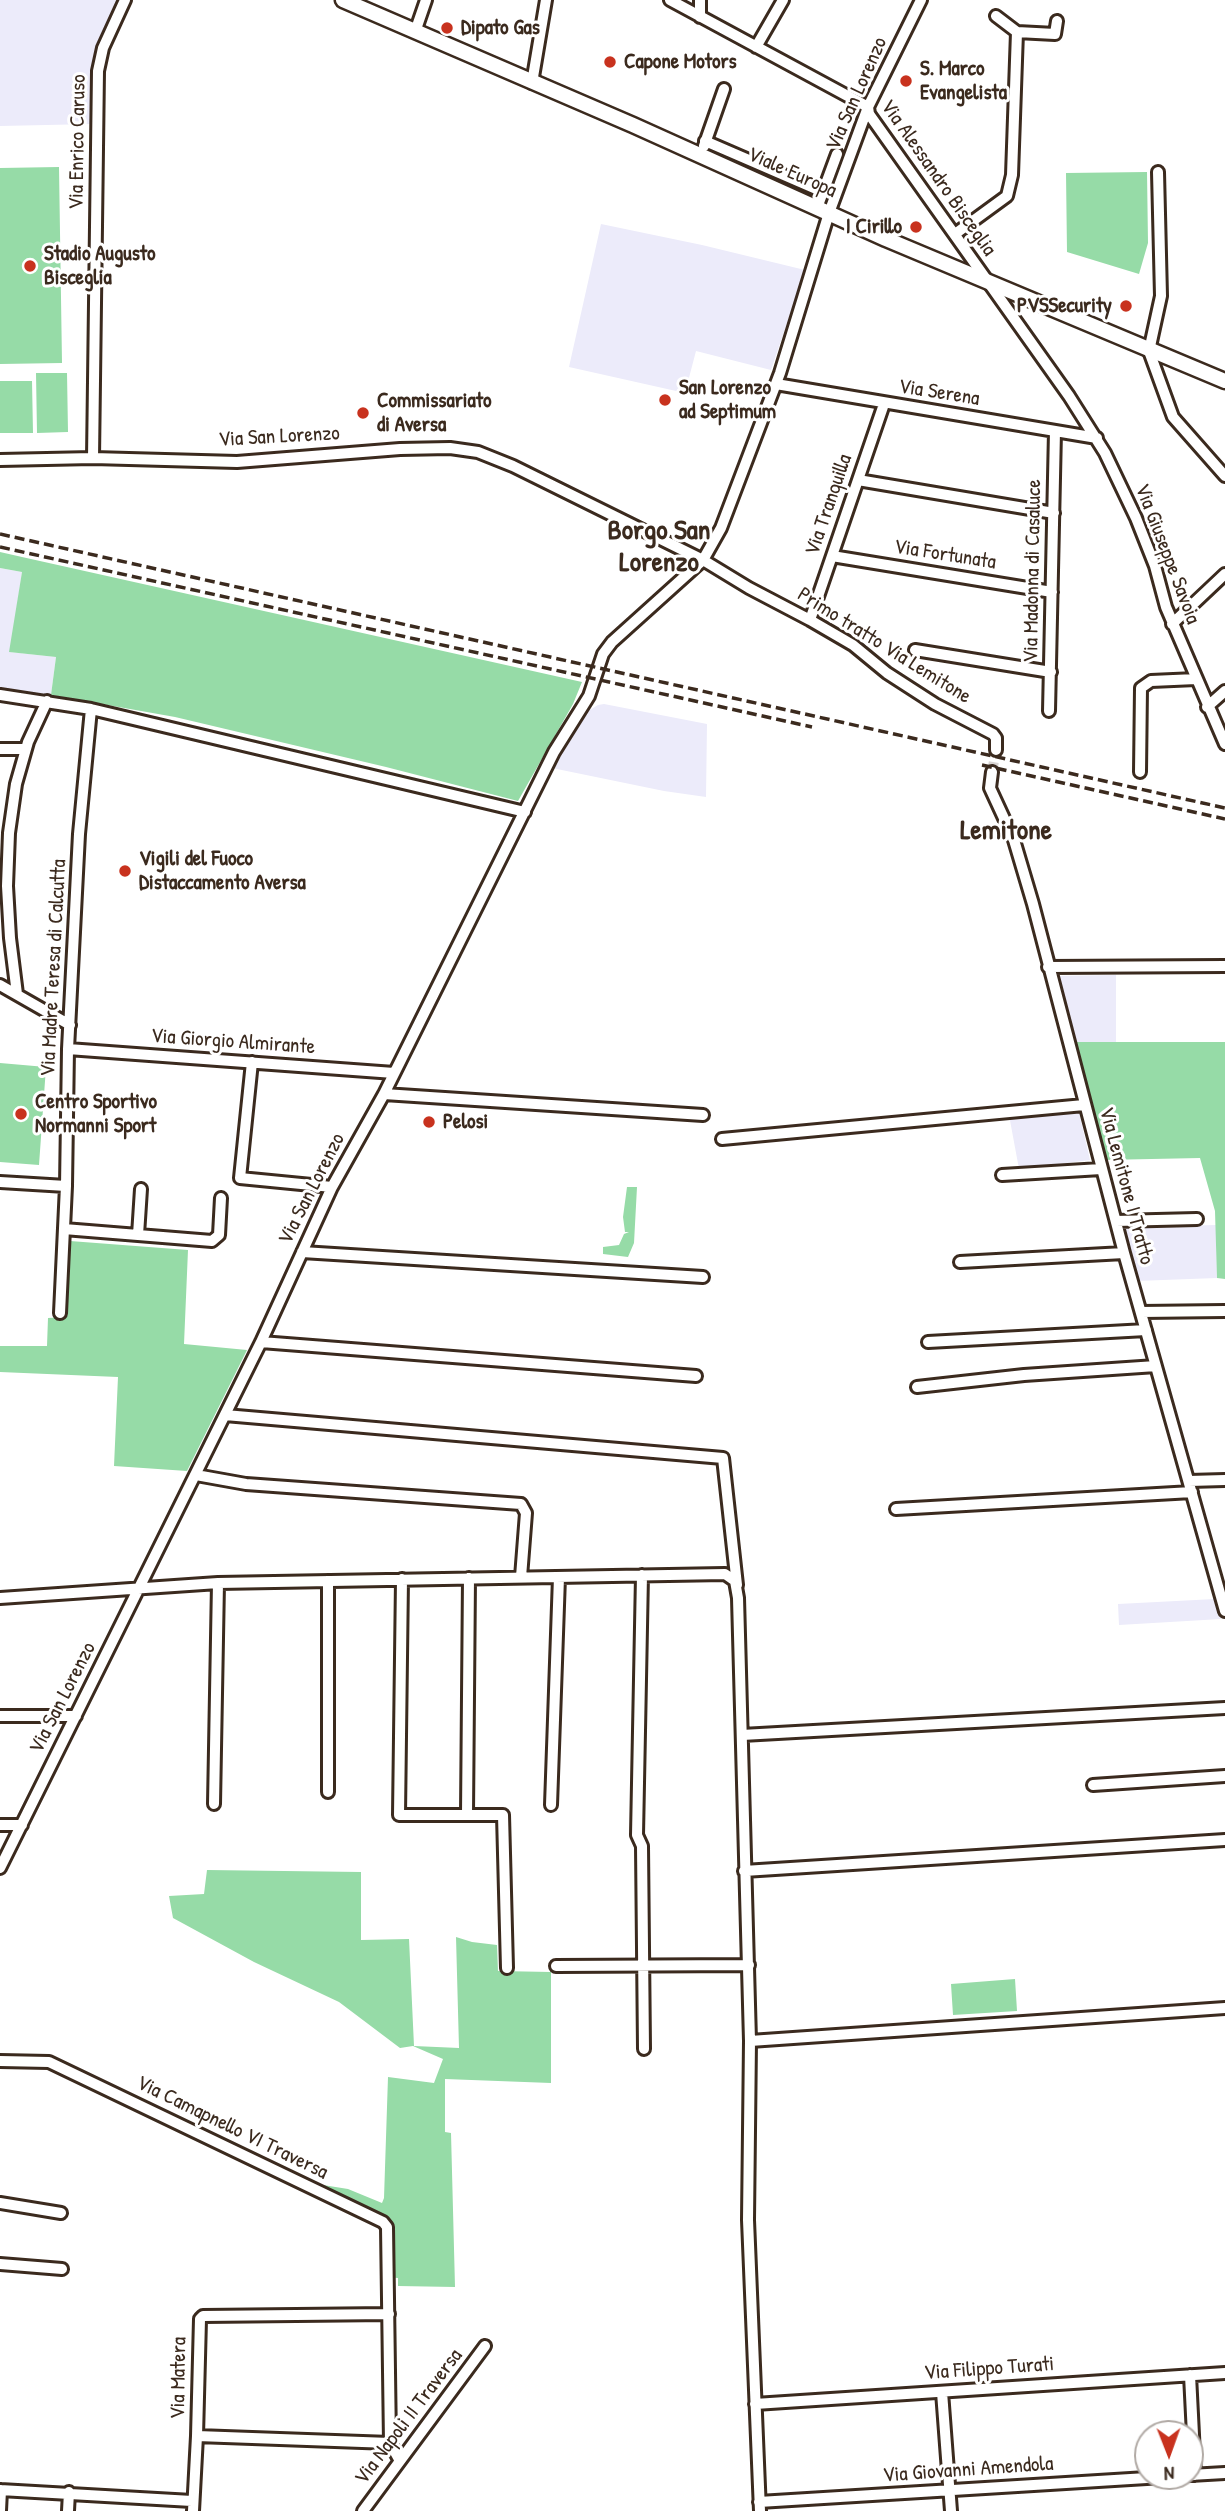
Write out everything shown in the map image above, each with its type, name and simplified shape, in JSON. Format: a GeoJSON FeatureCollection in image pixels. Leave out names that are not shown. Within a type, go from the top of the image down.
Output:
{"type":"FeatureCollection","features":[{"type":"Feature","properties":{"kind":"main road","name":"Viale Europa"},"geometry":{"type":"LineString","coordinates":[[343,0],[532,83],[703,148],[823,210],[1149,351],[1225,381]]}},
{"type":"Feature","properties":{"kind":"street","name":"Via Enrico Caruso"},"geometry":{"type":"LineString","coordinates":[[93,458],[98,71],[103,48],[125,0]]}},
{"type":"Feature","properties":{"kind":"street"},"geometry":{"type":"LineString","coordinates":[[415,32],[426,0]]}},
{"type":"Feature","properties":{"kind":"street"},"geometry":{"type":"LineString","coordinates":[[532,83],[546,0]]}},
{"type":"Feature","properties":{"kind":"street","name":"Via Alessandro Bisceglia"},"geometry":{"type":"LineString","coordinates":[[670,0],[868,107],[869,114],[987,282]]}},
{"type":"Feature","properties":{"kind":"street"},"geometry":{"type":"LineString","coordinates":[[700,0],[700,17]]}},
{"type":"Feature","properties":{"kind":"street"},"geometry":{"type":"LineString","coordinates":[[757,47],[783,0]]}},
{"type":"Feature","properties":{"kind":"street","name":"Via San Lorenzo"},"geometry":{"type":"LineString","coordinates":[[0,1868],[261,1342],[332,1187],[384,1094],[554,752],[589,696],[603,654],[703,560],[721,528],[776,384],[813,271],[823,210],[868,107],[921,0]]}},
{"type":"Feature","properties":{"kind":"street"},"geometry":{"type":"LineString","coordinates":[[996,16],[1017,32],[1055,34],[1057,21]]}},
{"type":"Feature","properties":{"kind":"street"},"geometry":{"type":"LineString","coordinates":[[955,234],[1007,196],[1012,175],[1017,32]]}},
{"type":"Feature","properties":{"kind":"street"},"geometry":{"type":"LineString","coordinates":[[724,89],[703,148],[823,192]]}},
{"type":"Feature","properties":{"kind":"street"},"geometry":{"type":"LineString","coordinates":[[823,210],[823,192],[837,154]]}},
{"type":"Feature","properties":{"kind":"street"},"geometry":{"type":"LineString","coordinates":[[1158,172],[1161,296],[1149,351],[1173,417],[1225,476]]}},
{"type":"Feature","properties":{"kind":"street","name":"Via Giuseppe Savoia"},"geometry":{"type":"LineString","coordinates":[[987,282],[1097,438],[1136,517],[1155,566],[1172,624],[1225,744]]}},
{"type":"Feature","properties":{"kind":"street","name":"Via Serena"},"geometry":{"type":"LineString","coordinates":[[776,384],[1097,438]]}},
{"type":"Feature","properties":{"kind":"street","name":"Via Tranquilla"},"geometry":{"type":"LineString","coordinates":[[810,620],[884,404]]}},
{"type":"Feature","properties":{"kind":"street","name":"Via Madonna di Casaluce"},"geometry":{"type":"LineString","coordinates":[[1049,711],[1055,431]]}},
{"type":"Feature","properties":{"kind":"street","name":"Via San Lorenzo"},"geometry":{"type":"LineString","coordinates":[[0,460],[93,458],[237,462],[400,449],[450,448],[478,452],[513,466],[703,560]]}},
{"type":"Feature","properties":{"kind":"street"},"geometry":{"type":"LineString","coordinates":[[858,480],[1054,513]]}},
{"type":"Feature","properties":{"kind":"street","name":"Via Fortunata"},"geometry":{"type":"LineString","coordinates":[[832,556],[1052,592]]}},
{"type":"Feature","properties":{"kind":"street","name":"Primo tratto Via Lemitone"},"geometry":{"type":"LineString","coordinates":[[703,560],[853,645],[887,673],[935,705],[993,734],[996,738],[996,750]]}},
{"type":"Feature","properties":{"kind":"street"},"geometry":{"type":"LineString","coordinates":[[1172,624],[1225,574]]}},
{"type":"Feature","properties":{"kind":"street"},"geometry":{"type":"LineString","coordinates":[[915,650],[1051,672]]}},
{"type":"Feature","properties":{"kind":"street"},"geometry":{"type":"LineString","coordinates":[[1140,772],[1141,688],[1151,681],[1196,679]]}},
{"type":"Feature","properties":{"kind":"street"},"geometry":{"type":"LineString","coordinates":[[1207,707],[1225,691]]}},
{"type":"Feature","properties":{"kind":"street"},"geometry":{"type":"LineString","coordinates":[[0,695],[90,709],[525,812]]}},
{"type":"Feature","properties":{"kind":"street"},"geometry":{"type":"LineString","coordinates":[[17,994],[4,884],[9,833],[16,784],[26,749],[47,701]]}},
{"type":"Feature","properties":{"kind":"street","name":"Via Madre Teresa di Calcutta"},"geometry":{"type":"LineString","coordinates":[[60,1313],[69,1024],[79,834],[90,709]]}},
{"type":"Feature","properties":{"kind":"street"},"geometry":{"type":"LineString","coordinates":[[0,749],[26,749]]}},
{"type":"Feature","properties":{"kind":"street","name":"Via Lemitone I Tratto"},"geometry":{"type":"LineString","coordinates":[[992,772],[990,788],[1014,840],[1101,1169],[1225,1610]]}},
{"type":"Feature","properties":{"kind":"street"},"geometry":{"type":"LineString","coordinates":[[1048,967],[1225,966]]}},
{"type":"Feature","properties":{"kind":"street"},"geometry":{"type":"LineString","coordinates":[[0,985],[69,1024]]}},
{"type":"Feature","properties":{"kind":"street","name":"Via Giorgio Almirante"},"geometry":{"type":"LineString","coordinates":[[68,1049],[394,1073]]}},
{"type":"Feature","properties":{"kind":"street"},"geometry":{"type":"LineString","coordinates":[[252,1062],[240,1178],[332,1187]]}},
{"type":"Feature","properties":{"kind":"street"},"geometry":{"type":"LineString","coordinates":[[384,1094],[704,1115]]}},
{"type":"Feature","properties":{"kind":"street"},"geometry":{"type":"LineString","coordinates":[[722,1139],[1084,1105]]}},
{"type":"Feature","properties":{"kind":"street"},"geometry":{"type":"LineString","coordinates":[[1002,1175],[1101,1169]]}},
{"type":"Feature","properties":{"kind":"street"},"geometry":{"type":"LineString","coordinates":[[0,1182],[66,1186]]}},
{"type":"Feature","properties":{"kind":"street"},"geometry":{"type":"LineString","coordinates":[[138,1235],[141,1189]]}},
{"type":"Feature","properties":{"kind":"street"},"geometry":{"type":"LineString","coordinates":[[64,1229],[212,1241],[219,1235],[221,1198]]}},
{"type":"Feature","properties":{"kind":"street"},"geometry":{"type":"LineString","coordinates":[[1116,1221],[1197,1219]]}},
{"type":"Feature","properties":{"kind":"street"},"geometry":{"type":"LineString","coordinates":[[302,1252],[703,1277]]}},
{"type":"Feature","properties":{"kind":"street"},"geometry":{"type":"LineString","coordinates":[[960,1262],[1124,1252]]}},
{"type":"Feature","properties":{"kind":"street"},"geometry":{"type":"LineString","coordinates":[[1141,1312],[1225,1311]]}},
{"type":"Feature","properties":{"kind":"street"},"geometry":{"type":"LineString","coordinates":[[928,1342],[1146,1330]]}},
{"type":"Feature","properties":{"kind":"street"},"geometry":{"type":"LineString","coordinates":[[261,1342],[696,1376]]}},
{"type":"Feature","properties":{"kind":"street"},"geometry":{"type":"LineString","coordinates":[[917,1387],[1024,1375],[1156,1366]]}},
{"type":"Feature","properties":{"kind":"street"},"geometry":{"type":"LineString","coordinates":[[225,1415],[723,1458],[738,1598],[744,1871],[749,1965],[748,2220],[759,2506]]}},
{"type":"Feature","properties":{"kind":"street"},"geometry":{"type":"LineString","coordinates":[[196,1475],[246,1484],[307,1486],[521,1504],[526,1513],[521,1577]]}},
{"type":"Feature","properties":{"kind":"street"},"geometry":{"type":"LineString","coordinates":[[896,1509],[1190,1487],[1225,1480]]}},
{"type":"Feature","properties":{"kind":"street"},"geometry":{"type":"LineString","coordinates":[[1212,1567],[1225,1567]]}},
{"type":"Feature","properties":{"kind":"street"},"geometry":{"type":"LineString","coordinates":[[0,1598],[218,1583],[725,1574],[735,1581],[738,1598]]}},
{"type":"Feature","properties":{"kind":"street"},"geometry":{"type":"LineString","coordinates":[[642,1575],[637,1835],[642,1846],[645,2049]]}},
{"type":"Feature","properties":{"kind":"street"},"geometry":{"type":"LineString","coordinates":[[551,1805],[559,1577]]}},
{"type":"Feature","properties":{"kind":"street"},"geometry":{"type":"LineString","coordinates":[[467,1814],[469,1578]]}},
{"type":"Feature","properties":{"kind":"street"},"geometry":{"type":"LineString","coordinates":[[402,1579],[400,1815],[503,1815],[507,1968]]}},
{"type":"Feature","properties":{"kind":"street"},"geometry":{"type":"LineString","coordinates":[[328,1581],[328,1792]]}},
{"type":"Feature","properties":{"kind":"street"},"geometry":{"type":"LineString","coordinates":[[215,1804],[218,1583]]}},
{"type":"Feature","properties":{"kind":"street"},"geometry":{"type":"LineString","coordinates":[[742,1735],[1225,1708]]}},
{"type":"Feature","properties":{"kind":"street"},"geometry":{"type":"LineString","coordinates":[[0,1716],[76,1716]]}},
{"type":"Feature","properties":{"kind":"street"},"geometry":{"type":"LineString","coordinates":[[1093,1785],[1225,1776]]}},
{"type":"Feature","properties":{"kind":"street"},"geometry":{"type":"LineString","coordinates":[[0,1825],[22,1825]]}},
{"type":"Feature","properties":{"kind":"street"},"geometry":{"type":"LineString","coordinates":[[744,1871],[1225,1840]]}},
{"type":"Feature","properties":{"kind":"street"},"geometry":{"type":"LineString","coordinates":[[556,1966],[749,1965]]}},
{"type":"Feature","properties":{"kind":"street"},"geometry":{"type":"LineString","coordinates":[[750,2041],[1225,2008]]}},
{"type":"Feature","properties":{"kind":"street","name":"Via Camapnello VI Traversa"},"geometry":{"type":"LineString","coordinates":[[0,2061],[49,2062],[383,2222],[387,2227],[389,2314]]}},
{"type":"Feature","properties":{"kind":"street"},"geometry":{"type":"LineString","coordinates":[[0,2203],[61,2213]]}},
{"type":"Feature","properties":{"kind":"street"},"geometry":{"type":"LineString","coordinates":[[0,2264],[62,2269]]}},
{"type":"Feature","properties":{"kind":"street"},"geometry":{"type":"LineString","coordinates":[[389,2314],[390,2443],[400,2461]]}},
{"type":"Feature","properties":{"kind":"street","name":"Via Matera"},"geometry":{"type":"LineString","coordinates":[[192,2506],[200,2319],[203,2316],[389,2314]]}},
{"type":"Feature","properties":{"kind":"street","name":"Via Napoli II Traversa"},"geometry":{"type":"LineString","coordinates":[[363,2511],[485,2346]]}},
{"type":"Feature","properties":{"kind":"street","name":"Via Filippo Turati"},"geometry":{"type":"LineString","coordinates":[[755,2404],[1225,2373]]}},
{"type":"Feature","properties":{"kind":"street"},"geometry":{"type":"LineString","coordinates":[[1190,2375],[1191,2420]]}},
{"type":"Feature","properties":{"kind":"street"},"geometry":{"type":"LineString","coordinates":[[942,2392],[951,2511]]}},
{"type":"Feature","properties":{"kind":"street"},"geometry":{"type":"LineString","coordinates":[[197,2436],[390,2443]]}},
{"type":"Feature","properties":{"kind":"street"},"geometry":{"type":"LineString","coordinates":[[1204,2474],[1225,2473]]}},
{"type":"Feature","properties":{"kind":"street","name":"Via Giovanni Amendola"},"geometry":{"type":"LineString","coordinates":[[759,2506],[949,2490],[1134,2479]]}},
{"type":"Feature","properties":{"kind":"street"},"geometry":{"type":"LineString","coordinates":[[0,2511],[1,2490],[69,2492],[192,2506]]}},
{"type":"Feature","properties":{"kind":"street"},"geometry":{"type":"LineString","coordinates":[[68,2511],[69,2492]]}},
{"type":"Feature","properties":{"kind":"shaded area"},"geometry":{"type":"Polygon","coordinates":[[[0,0],[119,0],[98,45],[93,72],[93,124],[0,126],[0,0]]]}},
{"type":"Feature","properties":{"kind":"shaded area"},"geometry":{"type":"Polygon","coordinates":[[[601,224],[805,270],[771,370],[696,351],[685,393],[569,367],[601,224]]]}},
{"type":"Feature","properties":{"kind":"shaded area"},"geometry":{"type":"Polygon","coordinates":[[[0,568],[22,572],[10,652],[56,657],[51,695],[0,688],[0,568]]]}},
{"type":"Feature","properties":{"kind":"shaded area"},"geometry":{"type":"Polygon","coordinates":[[[604,704],[707,724],[706,797],[552,768],[585,713],[604,704]]]}},
{"type":"Feature","properties":{"kind":"shaded area"},"geometry":{"type":"Polygon","coordinates":[[[1116,975],[1116,1042],[1072,1042],[1055,976],[1116,975]]]}},
{"type":"Feature","properties":{"kind":"shaded area"},"geometry":{"type":"Polygon","coordinates":[[[1078,1108],[1090,1160],[1019,1169],[1009,1115],[1078,1108]]]}},
{"type":"Feature","properties":{"kind":"shaded area"},"geometry":{"type":"Polygon","coordinates":[[[1216,1225],[1217,1278],[1136,1281],[1121,1227],[1216,1225]]]}},
{"type":"Feature","properties":{"kind":"shaded area"},"geometry":{"type":"Polygon","coordinates":[[[1215,1599],[1221,1619],[1119,1625],[1118,1604],[1215,1599]]]}},
{"type":"Feature","properties":{"kind":"green space","name":"Stadio Augusto Bisceglia"},"geometry":{"type":"Polygon","coordinates":[[[59,167],[62,363],[0,364],[0,168],[59,167]]]}},
{"type":"Feature","properties":{"kind":"green space"},"geometry":{"type":"Polygon","coordinates":[[[1147,172],[1148,243],[1139,274],[1067,252],[1066,173],[1147,172]]]}},
{"type":"Feature","properties":{"kind":"green space"},"geometry":{"type":"Polygon","coordinates":[[[36,373],[67,373],[68,432],[37,433],[36,373]]]}},
{"type":"Feature","properties":{"kind":"green space"},"geometry":{"type":"Polygon","coordinates":[[[0,381],[32,381],[33,433],[0,433],[0,381]]]}},
{"type":"Feature","properties":{"kind":"green space"},"geometry":{"type":"Polygon","coordinates":[[[0,552],[582,682],[573,704],[518,801],[175,717],[51,695],[56,657],[9,652],[22,572],[0,568],[0,552]]]}},
{"type":"Feature","properties":{"kind":"green space"},"geometry":{"type":"Polygon","coordinates":[[[1072,1042],[1225,1042],[1225,1279],[1217,1278],[1215,1211],[1200,1158],[1103,1160],[1072,1042]]]}},
{"type":"Feature","properties":{"kind":"green space","name":"Centro Sportivo Normanni Sport"},"geometry":{"type":"Polygon","coordinates":[[[0,1063],[46,1067],[39,1165],[0,1162],[0,1063]]]}},
{"type":"Feature","properties":{"kind":"green space"},"geometry":{"type":"Polygon","coordinates":[[[627,1187],[637,1187],[634,1243],[628,1257],[603,1254],[603,1247],[619,1245],[624,1234],[629,1232],[625,1232],[623,1217],[627,1187]]]}},
{"type":"Feature","properties":{"kind":"green space"},"geometry":{"type":"Polygon","coordinates":[[[70,1241],[188,1250],[184,1344],[247,1350],[187,1471],[114,1466],[118,1377],[0,1372],[0,1346],[47,1346],[48,1318],[67,1317],[70,1241]]]}},
{"type":"Feature","properties":{"kind":"green space"},"geometry":{"type":"Polygon","coordinates":[[[207,1870],[361,1872],[361,1940],[409,1939],[414,2046],[459,2048],[456,1937],[497,1945],[498,1971],[551,1972],[551,2083],[445,2079],[445,2132],[451,2133],[455,2287],[398,2286],[398,2278],[383,2277],[383,2215],[323,2185],[348,2189],[382,2203],[388,2077],[434,2083],[443,2059],[413,2046],[400,2048],[339,2002],[254,1962],[173,1918],[169,1896],[204,1894],[207,1870]]]}},
{"type":"Feature","properties":{"kind":"green space"},"geometry":{"type":"Polygon","coordinates":[[[1015,1979],[1017,2011],[953,2015],[951,1984],[1015,1979]]]}},
{"type":"Feature","properties":{"kind":"tunnel"},"geometry":{"type":"LineString","coordinates":[[992,772],[996,750]]}},
{"type":"Feature","properties":{"kind":"railway"},"geometry":{"type":"LineString","coordinates":[[0,534],[1225,808]]}},
{"type":"Feature","properties":{"kind":"railway"},"geometry":{"type":"LineString","coordinates":[[0,547],[812,727]]}},
{"type":"Feature","properties":{"kind":"railway"},"geometry":{"type":"LineString","coordinates":[[982,765],[1225,819]]}},
{"type":"Feature","properties":{"kind":"place","name":"Dipato Gas"},"geometry":{"type":"Point","coordinates":[447,28]}},
{"type":"Feature","properties":{"kind":"place","name":"Capone Motors"},"geometry":{"type":"Point","coordinates":[610,62]}},
{"type":"Feature","properties":{"kind":"place","name":"S. Marco Evangelista"},"geometry":{"type":"Point","coordinates":[906,81]}},
{"type":"Feature","properties":{"kind":"place","name":"I Cirillo"},"geometry":{"type":"Point","coordinates":[916,227]}},
{"type":"Feature","properties":{"kind":"place","name":"Stadio Augusto Bisceglia"},"geometry":{"type":"Point","coordinates":[30,266]}},
{"type":"Feature","properties":{"kind":"place","name":"PVSSecurity"},"geometry":{"type":"Point","coordinates":[1126,306]}},
{"type":"Feature","properties":{"kind":"place","name":"San Lorenzo ad Septimum"},"geometry":{"type":"Point","coordinates":[665,400]}},
{"type":"Feature","properties":{"kind":"place","name":"Commissariato di Aversa"},"geometry":{"type":"Point","coordinates":[363,413]}},
{"type":"Feature","properties":{"kind":"place","name":"Vigili del Fuoco Distaccamento Aversa"},"geometry":{"type":"Point","coordinates":[125,871]}},
{"type":"Feature","properties":{"kind":"place","name":"Centro Sportivo Normanni Sport"},"geometry":{"type":"Point","coordinates":[21,1114]}},
{"type":"Feature","properties":{"kind":"place","name":"Pelosi"},"geometry":{"type":"Point","coordinates":[429,1122]}},
{"type":"Feature","properties":{"kind":"district","name":"Borgo San Lorenzo"},"geometry":{"type":"Point","coordinates":[659,548]}},
{"type":"Feature","properties":{"kind":"district","name":"Lemitone"},"geometry":{"type":"Point","coordinates":[1006,832]}}]}
